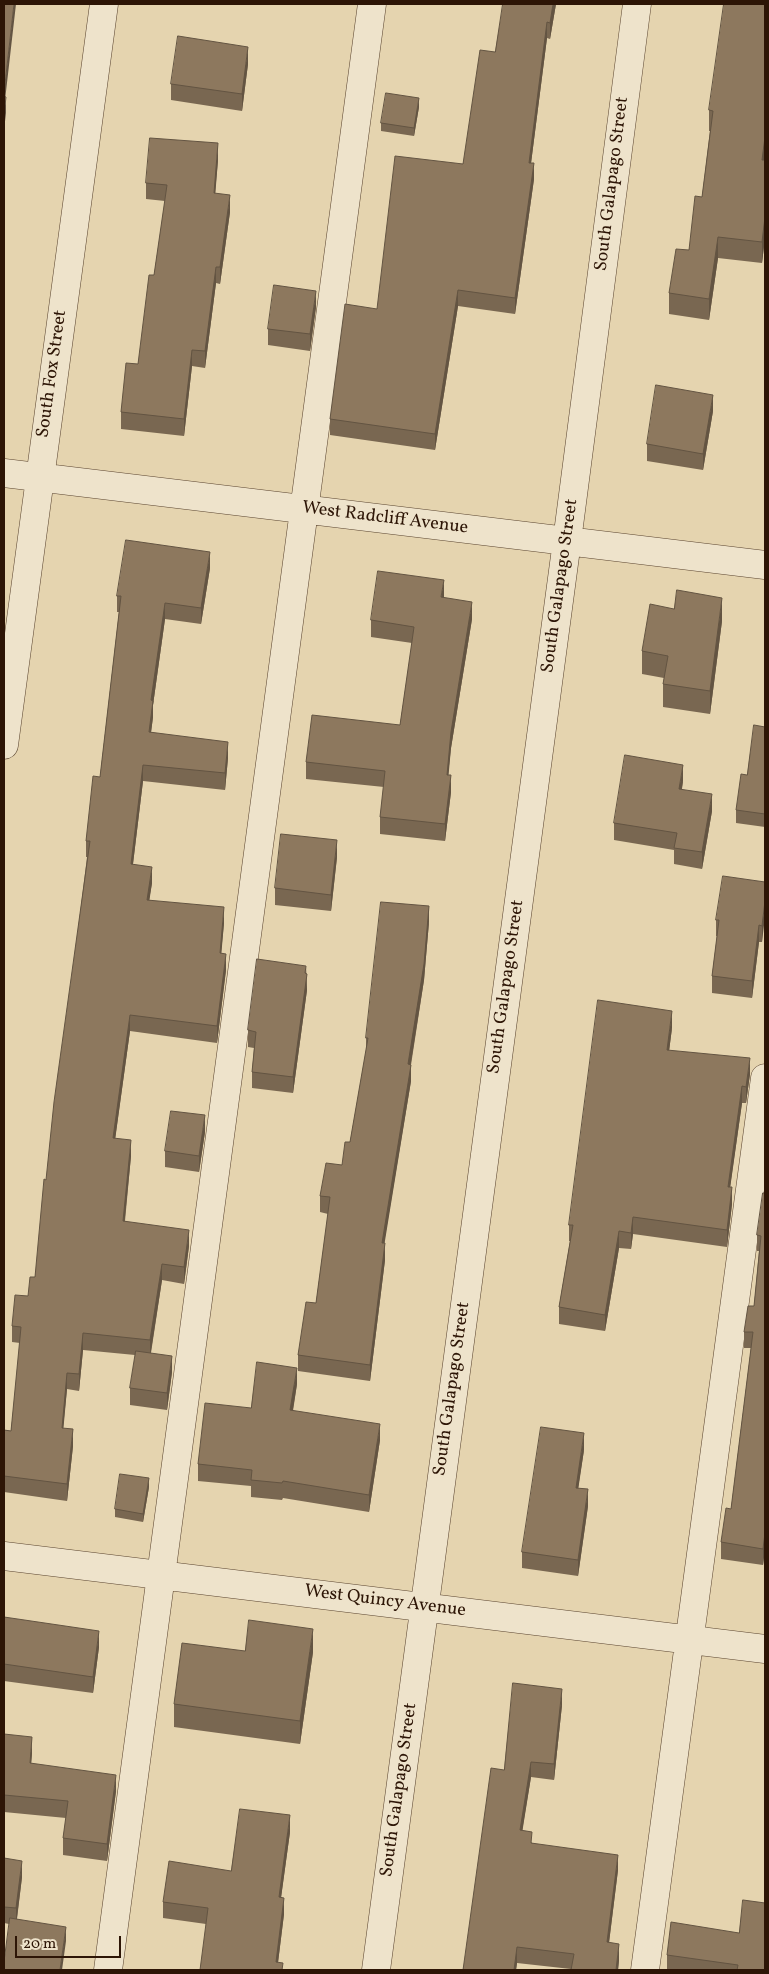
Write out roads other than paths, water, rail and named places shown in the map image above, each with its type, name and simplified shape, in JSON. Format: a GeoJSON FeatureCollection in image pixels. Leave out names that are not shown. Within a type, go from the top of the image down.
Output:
{"type":"FeatureCollection","features":[{"type":"Feature","properties":{"kind":"street","name":"South Fox Street"},"geometry":{"type":"LineString","coordinates":[[4,745],[104,4]]}},
{"type":"Feature","properties":{"kind":"street"},"geometry":{"type":"LineString","coordinates":[[108,1970],[372,4]]}},
{"type":"Feature","properties":{"kind":"street","name":"South Galapago Street"},"geometry":{"type":"LineString","coordinates":[[376,1970],[637,4]]}},
{"type":"Feature","properties":{"kind":"street","name":"West Radcliff Avenue"},"geometry":{"type":"LineString","coordinates":[[4,473],[765,565]]}},
{"type":"Feature","properties":{"kind":"street"},"geometry":{"type":"LineString","coordinates":[[645,1970],[765,1078]]}},
{"type":"Feature","properties":{"kind":"street","name":"West Quincy Avenue"},"geometry":{"type":"LineString","coordinates":[[4,1556],[765,1649]]}}]}
